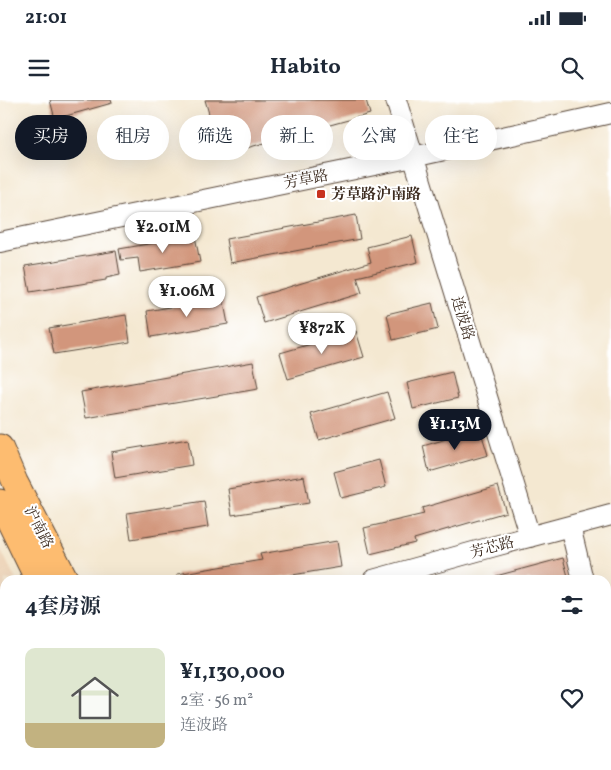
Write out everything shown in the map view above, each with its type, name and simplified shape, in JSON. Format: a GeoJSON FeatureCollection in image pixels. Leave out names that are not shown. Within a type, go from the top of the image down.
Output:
{"type":"FeatureCollection","features":[{"type":"Feature","properties":{"kind":"main road","name":"沪南路"},"geometry":{"type":"LineString","coordinates":[[0,447],[15,482],[63,575]]}},
{"type":"Feature","properties":{"kind":"main road","name":"沪南路"},"geometry":{"type":"LineString","coordinates":[[0,502],[36,575]]}},
{"type":"Feature","properties":{"kind":"street","name":"连波路"},"geometry":{"type":"LineString","coordinates":[[396,100],[400,115]]}},
{"type":"Feature","properties":{"kind":"street","name":"芳草路"},"geometry":{"type":"LineString","coordinates":[[415,157],[611,113]]}},
{"type":"Feature","properties":{"kind":"street","name":"芳草路"},"geometry":{"type":"LineString","coordinates":[[0,242],[398,160]]}},
{"type":"Feature","properties":{"kind":"street","name":"连波路"},"geometry":{"type":"LineString","coordinates":[[414,160],[530,537]]}},
{"type":"Feature","properties":{"kind":"street","name":"芳芯路"},"geometry":{"type":"LineString","coordinates":[[391,575],[611,515]]}},
{"type":"Feature","properties":{"kind":"street"},"geometry":{"type":"LineString","coordinates":[[570,526],[582,575]]}},
{"type":"Feature","properties":{"kind":"shaded area"},"geometry":{"type":"Polygon","coordinates":[[[0,548],[14,575],[0,575],[0,548]]]}},
{"type":"Feature","properties":{"kind":"building"},"geometry":{"type":"Polygon","coordinates":[[[50,100],[111,100],[112,103],[69,115],[54,115],[50,100]]]}},
{"type":"Feature","properties":{"kind":"building"},"geometry":{"type":"Polygon","coordinates":[[[205,100],[366,100],[370,114],[343,115],[343,121],[333,124],[333,115],[261,115],[261,144],[251,147],[251,115],[209,115],[205,100]]]}},
{"type":"Feature","properties":{"kind":"building"},"geometry":{"type":"Polygon","coordinates":[[[356,215],[360,239],[230,263],[226,239],[356,215]]]}},
{"type":"Feature","properties":{"kind":"building"},"geometry":{"type":"Polygon","coordinates":[[[195,236],[200,262],[140,272],[138,258],[121,260],[119,249],[195,236]]]}},
{"type":"Feature","properties":{"kind":"building"},"geometry":{"type":"Polygon","coordinates":[[[412,236],[418,262],[357,277],[362,293],[264,323],[256,297],[371,262],[367,247],[412,236]]]}},
{"type":"Feature","properties":{"kind":"building"},"geometry":{"type":"Polygon","coordinates":[[[116,251],[120,275],[106,278],[106,280],[30,292],[25,266],[116,251]]]}},
{"type":"Feature","properties":{"kind":"building"},"geometry":{"type":"Polygon","coordinates":[[[223,298],[228,324],[151,337],[147,311],[223,298]]]}},
{"type":"Feature","properties":{"kind":"building"},"geometry":{"type":"Polygon","coordinates":[[[432,303],[438,329],[393,340],[387,314],[432,303]]]}},
{"type":"Feature","properties":{"kind":"building"},"geometry":{"type":"Polygon","coordinates":[[[126,315],[130,342],[54,354],[49,328],[126,315]]]}},
{"type":"Feature","properties":{"kind":"building"},"geometry":{"type":"Polygon","coordinates":[[[356,331],[364,357],[288,379],[280,353],[356,331]]]}},
{"type":"Feature","properties":{"kind":"building"},"geometry":{"type":"Polygon","coordinates":[[[253,362],[258,389],[86,418],[81,392],[253,362]]]}},
{"type":"Feature","properties":{"kind":"building"},"geometry":{"type":"Polygon","coordinates":[[[452,372],[458,398],[413,409],[407,383],[452,372]]]}},
{"type":"Feature","properties":{"kind":"building"},"geometry":{"type":"Polygon","coordinates":[[[387,392],[395,418],[319,440],[311,414],[387,392]]]}},
{"type":"Feature","properties":{"kind":"building"},"geometry":{"type":"Polygon","coordinates":[[[480,429],[488,455],[429,472],[423,446],[480,429]]]}},
{"type":"Feature","properties":{"kind":"building"},"geometry":{"type":"Polygon","coordinates":[[[188,439],[192,465],[115,478],[111,452],[188,439]]]}},
{"type":"Feature","properties":{"kind":"building"},"geometry":{"type":"Polygon","coordinates":[[[379,460],[386,487],[341,498],[334,472],[379,460]]]}},
{"type":"Feature","properties":{"kind":"building"},"geometry":{"type":"Polygon","coordinates":[[[304,476],[309,503],[232,515],[228,489],[304,476]]]}},
{"type":"Feature","properties":{"kind":"building"},"geometry":{"type":"Polygon","coordinates":[[[498,486],[506,512],[414,539],[415,543],[370,554],[364,528],[424,514],[422,508],[498,486]]]}},
{"type":"Feature","properties":{"kind":"building"},"geometry":{"type":"Polygon","coordinates":[[[204,501],[208,527],[131,539],[127,513],[204,501]]]}},
{"type":"Feature","properties":{"kind":"building"},"geometry":{"type":"Polygon","coordinates":[[[337,541],[341,567],[292,575],[177,575],[262,560],[260,554],[337,541]]]}},
{"type":"Feature","properties":{"kind":"building"},"geometry":{"type":"Polygon","coordinates":[[[563,558],[568,575],[500,575],[563,558]]]}},
{"type":"Feature","properties":{"kind":"place","name":"芳草路沪南路"},"geometry":{"type":"Point","coordinates":[321,194]}}]}
